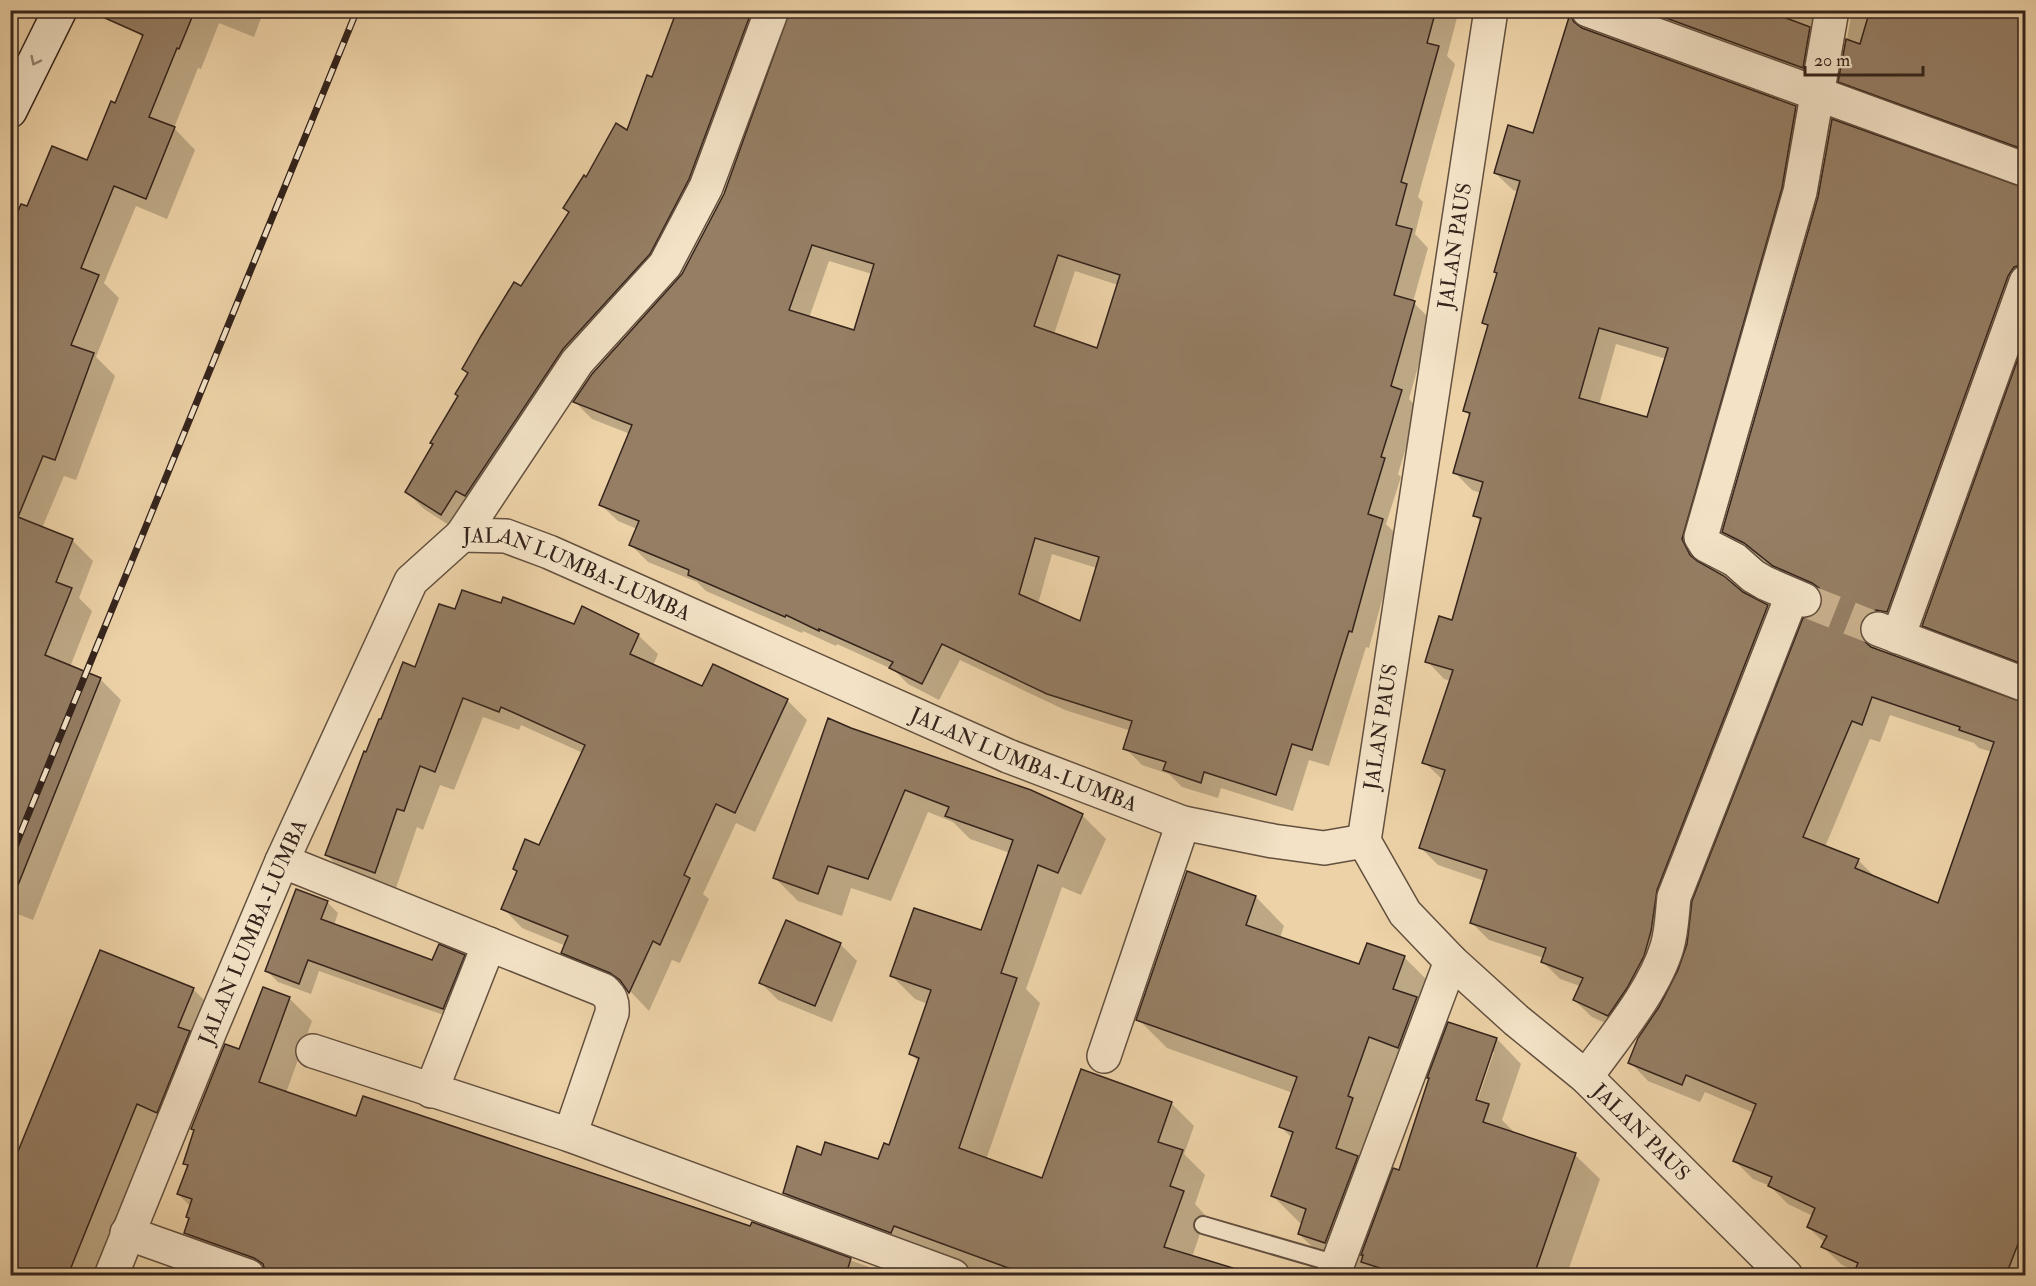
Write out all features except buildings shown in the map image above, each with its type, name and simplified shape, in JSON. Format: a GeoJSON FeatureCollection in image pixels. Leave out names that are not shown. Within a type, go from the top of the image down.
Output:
{"type":"FeatureCollection","features":[{"type":"Feature","properties":{"kind":"street"},"geometry":{"type":"LineString","coordinates":[[10,111],[60,10]]}},
{"type":"Feature","properties":{"kind":"street"},"geometry":{"type":"LineString","coordinates":[[462,535],[577,362],[665,265],[706,187],[772,10]]}},
{"type":"Feature","properties":{"kind":"street","name":"JALAN PAUS"},"geometry":{"type":"LineString","coordinates":[[1491,10],[1364,841],[1406,913],[1451,961],[1516,1020],[1586,1077],[1786,1275]]}},
{"type":"Feature","properties":{"kind":"street"},"geometry":{"type":"LineString","coordinates":[[1588,10],[2025,170]]}},
{"type":"Feature","properties":{"kind":"street"},"geometry":{"type":"LineString","coordinates":[[1586,1077],[1631,1014],[1655,975],[1667,949],[1677,888],[1798,598],[1753,576],[1735,560],[1706,545],[1701,537],[1800,192],[1832,10]]}},
{"type":"Feature","properties":{"kind":"street"},"geometry":{"type":"LineString","coordinates":[[2025,282],[1888,633],[2025,685]]}},
{"type":"Feature","properties":{"kind":"street","name":"JALAN LUMBA-LUMBA"},"geometry":{"type":"LineString","coordinates":[[111,1275],[282,861],[411,581],[462,535],[506,536],[549,552],[1008,756],[1184,823],[1273,841],[1324,848],[1364,841]]}},
{"type":"Feature","properties":{"kind":"street"},"geometry":{"type":"LineString","coordinates":[[1104,1056],[1184,823]]}},
{"type":"Feature","properties":{"kind":"street"},"geometry":{"type":"LineString","coordinates":[[282,861],[603,990],[609,995],[612,1013],[570,1135]]}},
{"type":"Feature","properties":{"kind":"street"},"geometry":{"type":"LineString","coordinates":[[431,1091],[489,944]]}},
{"type":"Feature","properties":{"kind":"street"},"geometry":{"type":"LineString","coordinates":[[1335,1270],[1451,961]]}},
{"type":"Feature","properties":{"kind":"street"},"geometry":{"type":"LineString","coordinates":[[314,1051],[570,1135],[953,1275]]}},
{"type":"Feature","properties":{"kind":"street"},"geometry":{"type":"LineString","coordinates":[[127,1233],[248,1275]]}},
{"type":"Feature","properties":{"kind":"lane"},"geometry":{"type":"LineString","coordinates":[[1203,1225],[1335,1270]]}},
{"type":"Feature","properties":{"kind":"tunnel"},"geometry":{"type":"LineString","coordinates":[[1804,600],[1877,629]]}},
{"type":"Feature","properties":{"kind":"railway"},"geometry":{"type":"LineString","coordinates":[[10,859],[357,10]]}}]}
